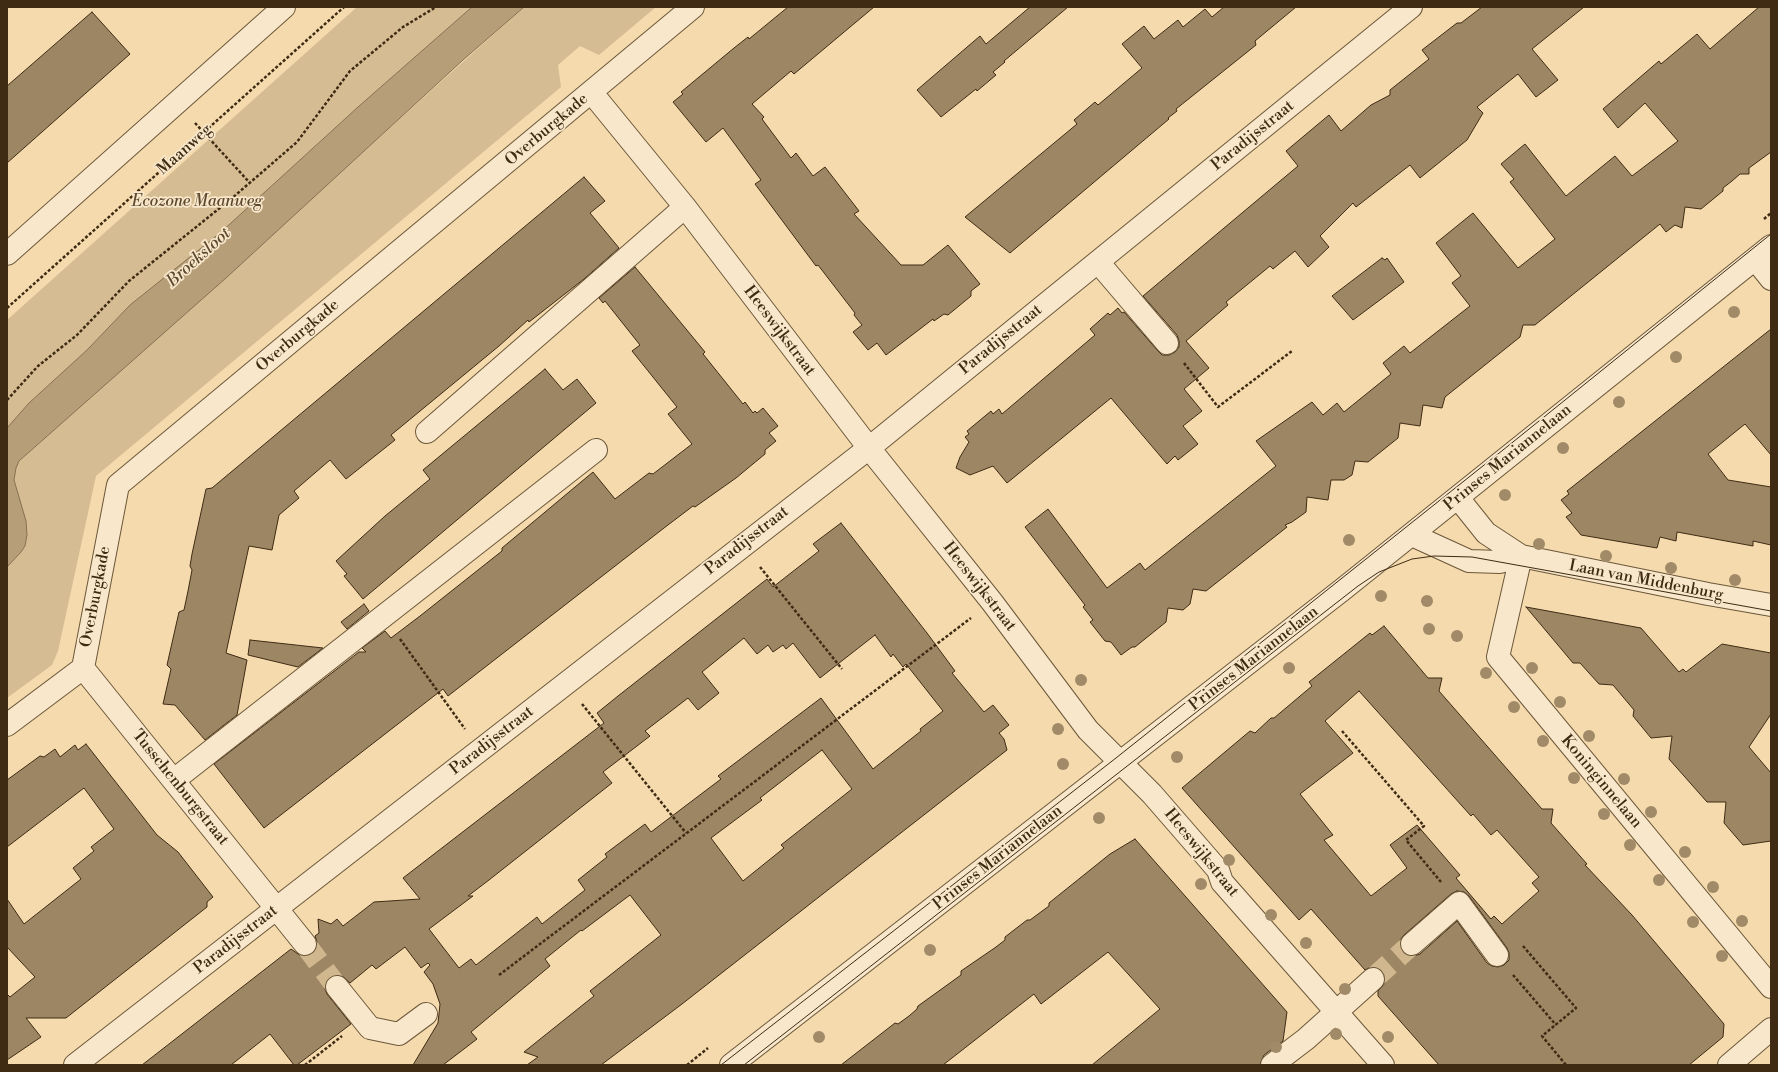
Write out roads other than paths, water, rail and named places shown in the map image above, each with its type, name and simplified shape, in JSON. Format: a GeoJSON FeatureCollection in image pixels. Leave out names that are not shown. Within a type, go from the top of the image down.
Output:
{"type":"FeatureCollection","features":[{"type":"Feature","properties":{"kind":"street"},"geometry":{"type":"LineString","coordinates":[[7,254],[284,7]]}},
{"type":"Feature","properties":{"kind":"street","name":"Overburgkade"},"geometry":{"type":"LineString","coordinates":[[7,724],[83,668],[118,485],[592,93],[693,7]]}},
{"type":"Feature","properties":{"kind":"street","name":"Paradijsstraat"},"geometry":{"type":"LineString","coordinates":[[75,1065],[742,545],[869,448],[1411,7]]}},
{"type":"Feature","properties":{"kind":"street","name":"Heeswijkstraat"},"geometry":{"type":"LineString","coordinates":[[592,93],[685,207],[869,448],[992,602],[1088,730],[1152,794],[1218,870],[1222,882],[1383,1065]]}},
{"type":"Feature","properties":{"kind":"street"},"geometry":{"type":"LineString","coordinates":[[427,432],[685,207]]}},
{"type":"Feature","properties":{"kind":"street"},"geometry":{"type":"LineString","coordinates":[[1763,253],[1771,279]]}},
{"type":"Feature","properties":{"kind":"street","name":"Prinses Mariannelaan"},"geometry":{"type":"LineString","coordinates":[[731,1065],[1121,763],[1412,535],[1763,253]]}},
{"type":"Feature","properties":{"kind":"street"},"geometry":{"type":"LineString","coordinates":[[1098,262],[1167,343]]}},
{"type":"Feature","properties":{"kind":"street"},"geometry":{"type":"LineString","coordinates":[[174,780],[596,450]]}},
{"type":"Feature","properties":{"kind":"street","name":"Laan van Middenburg"},"geometry":{"type":"LineString","coordinates":[[1458,498],[1486,533],[1520,556],[1708,594],[1771,605]]}},
{"type":"Feature","properties":{"kind":"street","name":"Laan van Middenburg"},"geometry":{"type":"LineString","coordinates":[[1412,535],[1469,561],[1500,562],[1520,556]]}},
{"type":"Feature","properties":{"kind":"street","name":"Koninginnelaan"},"geometry":{"type":"LineString","coordinates":[[1520,556],[1498,656],[1771,987]]}},
{"type":"Feature","properties":{"kind":"street","name":"Tusschenburgstraat"},"geometry":{"type":"LineString","coordinates":[[83,668],[305,944]]}},
{"type":"Feature","properties":{"kind":"street"},"geometry":{"type":"LineString","coordinates":[[1412,944],[1459,903],[1499,957]]}},
{"type":"Feature","properties":{"kind":"street"},"geometry":{"type":"LineString","coordinates":[[1272,1065],[1306,1039],[1373,979]]}},
{"type":"Feature","properties":{"kind":"street"},"geometry":{"type":"LineString","coordinates":[[337,987],[370,1028],[399,1034],[426,1014]]}},
{"type":"Feature","properties":{"kind":"street"},"geometry":{"type":"LineString","coordinates":[[1729,1065],[1771,1029]]}},
{"type":"Feature","properties":{"kind":"water","name":"Broeksloot"},"geometry":{"type":"Polygon","coordinates":[[[472,7],[524,7],[463,60],[226,278],[19,461],[14,480],[26,521],[27,535],[25,546],[7,567],[7,428],[29,403],[87,350],[130,305],[220,233],[358,107],[472,7]]]}},
{"type":"Feature","properties":{"kind":"tunnel"},"geometry":{"type":"LineString","coordinates":[[305,944],[337,987]]}},
{"type":"Feature","properties":{"kind":"tunnel"},"geometry":{"type":"LineString","coordinates":[[1373,979],[1412,944]]}},
{"type":"Feature","properties":{"kind":"tram line"},"geometry":{"type":"LineString","coordinates":[[721,1065],[1116,758],[1508,446],[1771,234]]}},
{"type":"Feature","properties":{"kind":"tram line"},"geometry":{"type":"LineString","coordinates":[[744,1065],[1358,586],[1379,572],[1412,559],[1434,556],[1472,557],[1771,611]]}},
{"type":"Feature","properties":{"kind":"park label","name":"Ecozone Maanweg"},"geometry":{"type":"Point","coordinates":[197,202]}}]}
